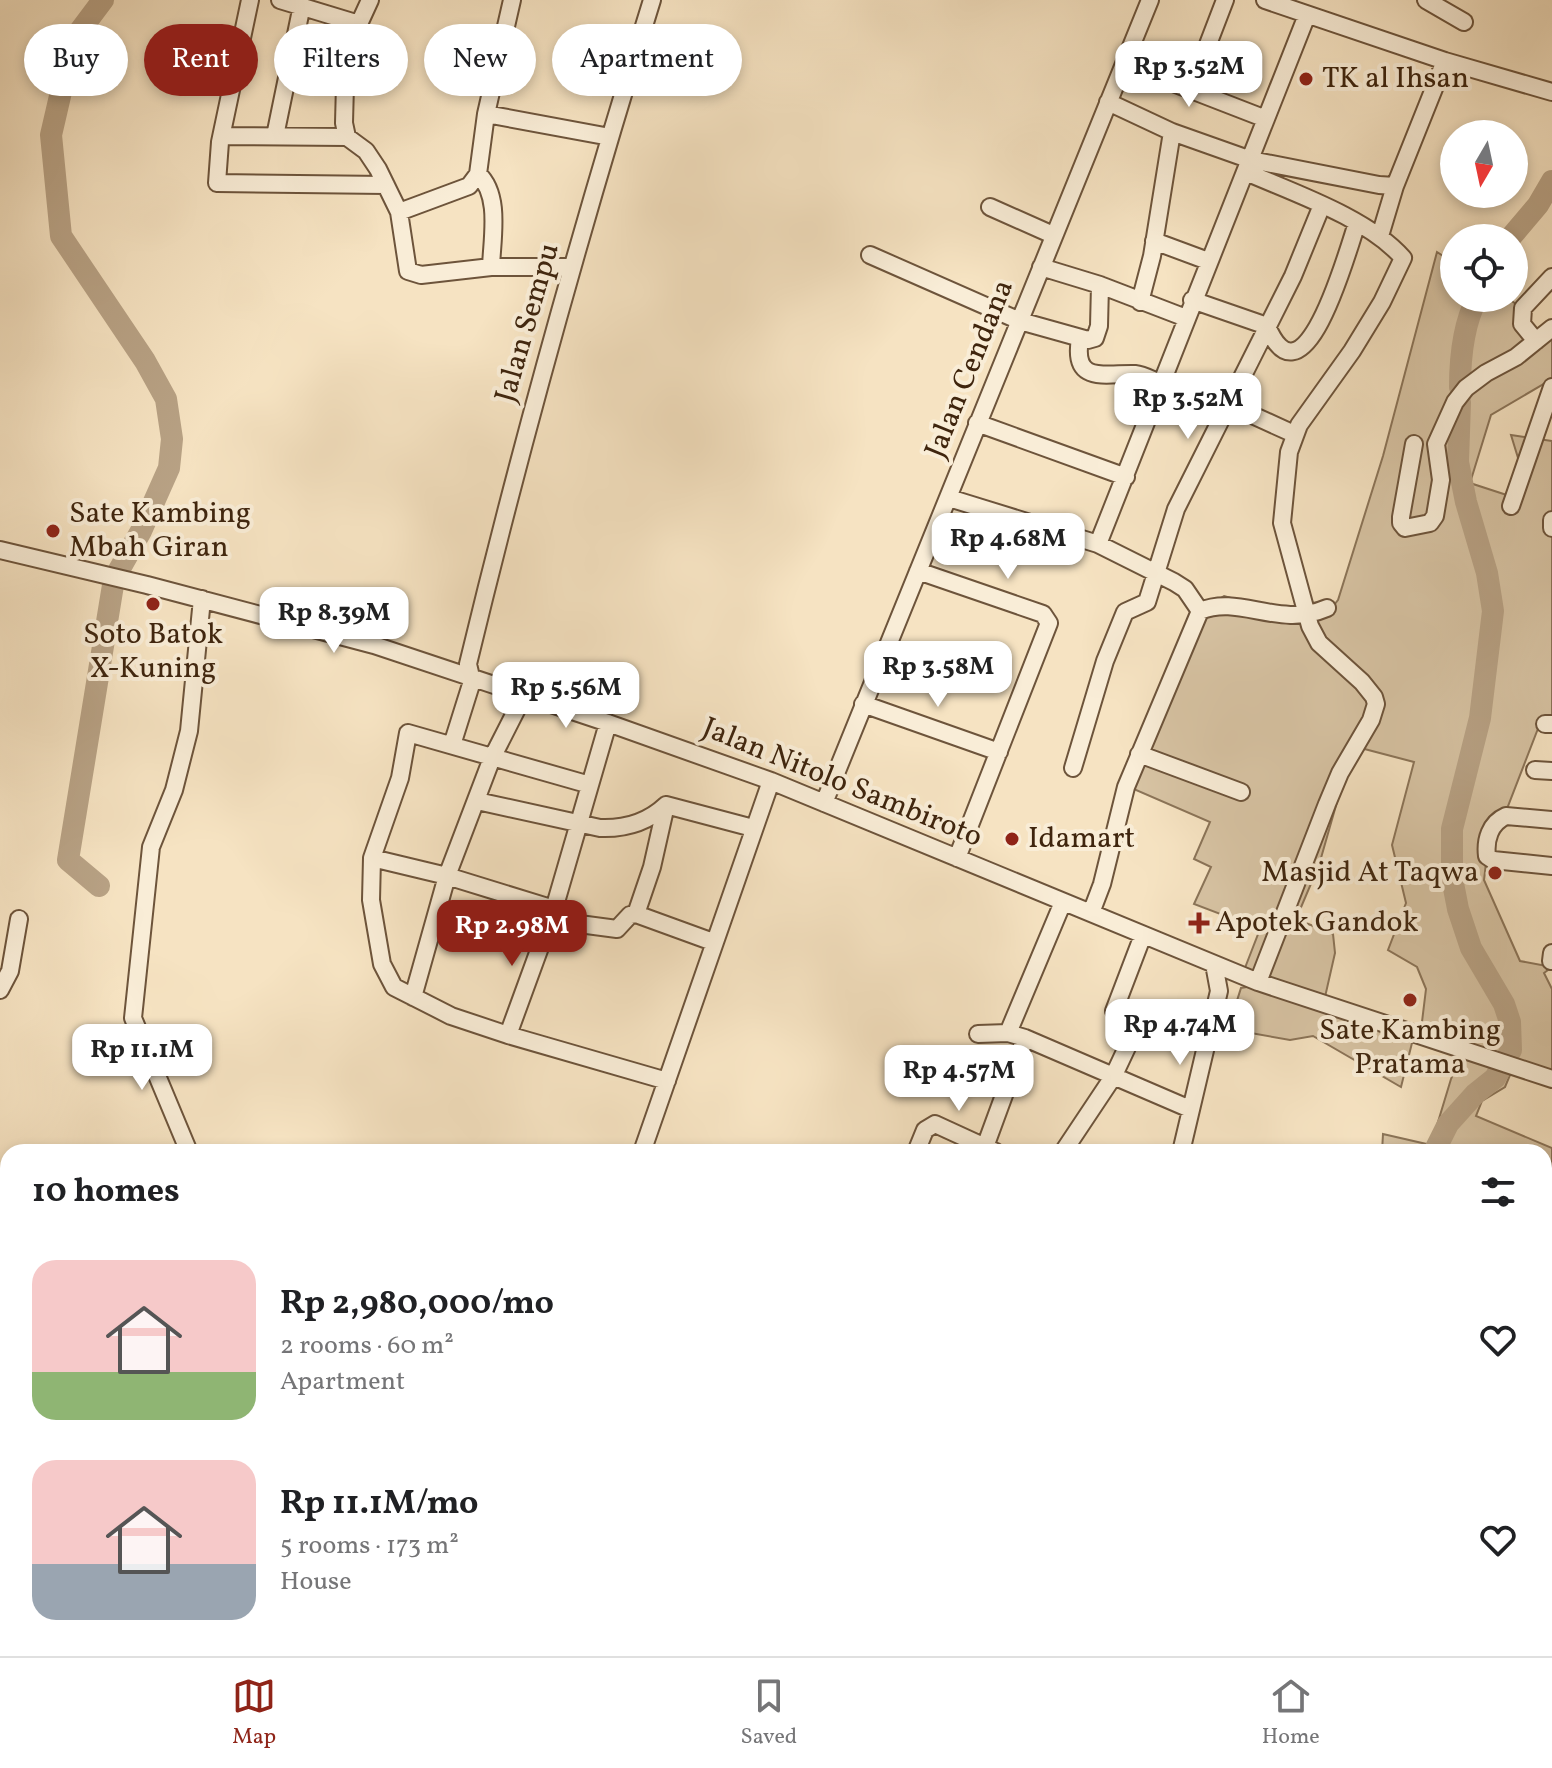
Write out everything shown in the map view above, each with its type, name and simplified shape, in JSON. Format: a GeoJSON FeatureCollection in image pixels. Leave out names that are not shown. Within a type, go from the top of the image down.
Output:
{"type":"FeatureCollection","features":[{"type":"Feature","properties":{"kind":"street"},"geometry":{"type":"LineString","coordinates":[[250,0],[222,136],[218,184],[386,185]]}},
{"type":"Feature","properties":{"kind":"street"},"geometry":{"type":"LineString","coordinates":[[280,0],[307,4],[359,24],[370,0]]}},
{"type":"Feature","properties":{"kind":"street","name":"Jalan Sempu"},"geometry":{"type":"LineString","coordinates":[[452,745],[515,473],[572,267],[652,0]]}},
{"type":"Feature","properties":{"kind":"street","name":"Jalan Cendana"},"geometry":{"type":"LineString","coordinates":[[824,803],[1150,0]]}},
{"type":"Feature","properties":{"kind":"street"},"geometry":{"type":"LineString","coordinates":[[1202,60],[1225,0]]}},
{"type":"Feature","properties":{"kind":"street"},"geometry":{"type":"LineString","coordinates":[[1265,0],[1445,61],[1552,92]]}},
{"type":"Feature","properties":{"kind":"street"},"geometry":{"type":"LineString","coordinates":[[1426,0],[1464,22]]}},
{"type":"Feature","properties":{"kind":"street"},"geometry":{"type":"LineString","coordinates":[[399,212],[469,186],[478,174],[508,1]]}},
{"type":"Feature","properties":{"kind":"street"},"geometry":{"type":"LineString","coordinates":[[275,136],[307,4]]}},
{"type":"Feature","properties":{"kind":"street"},"geometry":{"type":"LineString","coordinates":[[1098,544],[1307,15]]}},
{"type":"Feature","properties":{"kind":"street"},"geometry":{"type":"LineString","coordinates":[[1380,236],[1395,186],[1445,61]]}},
{"type":"Feature","properties":{"kind":"street"},"geometry":{"type":"LineString","coordinates":[[1124,64],[1266,119]]}},
{"type":"Feature","properties":{"kind":"street"},"geometry":{"type":"LineString","coordinates":[[345,96],[347,137]]}},
{"type":"Feature","properties":{"kind":"street"},"geometry":{"type":"LineString","coordinates":[[1108,102],[1248,166],[1357,223],[1380,236],[1403,258],[1376,314],[1294,434],[1284,480],[1282,523],[1307,616],[1319,643],[1374,697],[1375,710],[1340,773],[1298,873],[1258,982]]}},
{"type":"Feature","properties":{"kind":"street"},"geometry":{"type":"LineString","coordinates":[[486,114],[610,137]]}},
{"type":"Feature","properties":{"kind":"street"},"geometry":{"type":"LineString","coordinates":[[1140,302],[1154,241],[1172,132]]}},
{"type":"Feature","properties":{"kind":"street"},"geometry":{"type":"LineString","coordinates":[[222,136],[347,137],[366,151],[399,212],[408,271],[421,275],[491,267],[572,267]]}},
{"type":"Feature","properties":{"kind":"street"},"geometry":{"type":"LineString","coordinates":[[1248,166],[1395,186]]}},
{"type":"Feature","properties":{"kind":"street"},"geometry":{"type":"LineString","coordinates":[[478,174],[489,187],[492,200],[491,267]]}},
{"type":"Feature","properties":{"kind":"street"},"geometry":{"type":"LineString","coordinates":[[1073,768],[1111,642],[1125,612],[1147,602],[1176,509],[1293,276],[1322,205]]}},
{"type":"Feature","properties":{"kind":"street"},"geometry":{"type":"LineString","coordinates":[[990,207],[1053,235]]}},
{"type":"Feature","properties":{"kind":"street"},"geometry":{"type":"LineString","coordinates":[[1192,300],[1267,326],[1273,341],[1284,349],[1292,351],[1307,345],[1324,313],[1357,223]]}},
{"type":"Feature","properties":{"kind":"street"},"geometry":{"type":"LineString","coordinates":[[1154,241],[1208,261]]}},
{"type":"Feature","properties":{"kind":"street"},"geometry":{"type":"LineString","coordinates":[[870,255],[1020,321],[1080,339],[1095,338],[1099,326],[1100,285]]}},
{"type":"Feature","properties":{"kind":"street"},"geometry":{"type":"LineString","coordinates":[[1041,267],[1100,285],[1186,318]]}},
{"type":"Feature","properties":{"kind":"street"},"geometry":{"type":"LineString","coordinates":[[1536,341],[1522,324],[1523,310],[1552,277]]}},
{"type":"Feature","properties":{"kind":"street"},"geometry":{"type":"LineString","coordinates":[[1414,444],[1401,517],[1402,527],[1405,528],[1430,523],[1435,516],[1441,480],[1436,444],[1457,398],[1486,373],[1516,357],[1552,328]]}},
{"type":"Feature","properties":{"kind":"street"},"geometry":{"type":"LineString","coordinates":[[1080,339],[1079,357],[1089,372],[1113,376],[1137,374],[1160,383]]}},
{"type":"Feature","properties":{"kind":"street"},"geometry":{"type":"LineString","coordinates":[[1511,506],[1552,387]]}},
{"type":"Feature","properties":{"kind":"street"},"geometry":{"type":"LineString","coordinates":[[1228,404],[1294,434]]}},
{"type":"Feature","properties":{"kind":"street"},"geometry":{"type":"LineString","coordinates":[[977,423],[1126,477]]}},
{"type":"Feature","properties":{"kind":"street"},"geometry":{"type":"LineString","coordinates":[[949,498],[1098,544],[1185,589],[1200,611]]}},
{"type":"Feature","properties":{"kind":"street"},"geometry":{"type":"LineString","coordinates":[[1552,520],[1552,528]]}},
{"type":"Feature","properties":{"kind":"street","name":"Jalan Nitolo Sambiroto"},"geometry":{"type":"LineString","coordinates":[[0,550],[305,626],[467,673],[771,781],[1258,982],[1552,1079]]}},
{"type":"Feature","properties":{"kind":"street"},"geometry":{"type":"LineString","coordinates":[[918,571],[1047,617],[1048,628],[957,858]]}},
{"type":"Feature","properties":{"kind":"street"},"geometry":{"type":"LineString","coordinates":[[186,1144],[133,1018],[151,847],[174,790],[189,731],[202,599]]}},
{"type":"Feature","properties":{"kind":"street"},"geometry":{"type":"LineString","coordinates":[[1200,611],[1221,606],[1293,617],[1307,616],[1327,608]]}},
{"type":"Feature","properties":{"kind":"street"},"geometry":{"type":"LineString","coordinates":[[1091,913],[1102,884],[1126,787],[1200,611]]}},
{"type":"Feature","properties":{"kind":"street"},"geometry":{"type":"LineString","coordinates":[[413,997],[447,876],[492,758],[524,695]]}},
{"type":"Feature","properties":{"kind":"street"},"geometry":{"type":"LineString","coordinates":[[863,704],[999,752]]}},
{"type":"Feature","properties":{"kind":"street"},"geometry":{"type":"LineString","coordinates":[[508,1035],[552,915],[608,723]]}},
{"type":"Feature","properties":{"kind":"street"},"geometry":{"type":"LineString","coordinates":[[590,785],[408,733],[400,778],[372,858],[371,900],[382,964],[394,987],[451,1016],[667,1081]]}},
{"type":"Feature","properties":{"kind":"street"},"geometry":{"type":"LineString","coordinates":[[1139,754],[1241,792]]}},
{"type":"Feature","properties":{"kind":"street"},"geometry":{"type":"LineString","coordinates":[[645,1144],[771,781]]}},
{"type":"Feature","properties":{"kind":"street"},"geometry":{"type":"LineString","coordinates":[[477,801],[578,825],[614,829],[653,818],[666,805]]}},
{"type":"Feature","properties":{"kind":"street"},"geometry":{"type":"LineString","coordinates":[[666,805],[753,828]]}},
{"type":"Feature","properties":{"kind":"street"},"geometry":{"type":"LineString","coordinates":[[636,914],[652,867],[666,805]]}},
{"type":"Feature","properties":{"kind":"street"},"geometry":{"type":"LineString","coordinates":[[1552,820],[1506,816],[1496,821],[1486,852],[1489,859],[1496,861],[1552,866]]}},
{"type":"Feature","properties":{"kind":"street"},"geometry":{"type":"LineString","coordinates":[[372,858],[447,876],[552,915],[617,929],[630,915],[636,914],[713,942]]}},
{"type":"Feature","properties":{"kind":"street"},"geometry":{"type":"LineString","coordinates":[[1008,1033],[1063,902]]}},
{"type":"Feature","properties":{"kind":"street"},"geometry":{"type":"LineString","coordinates":[[0,990],[10,971],[19,919]]}},
{"type":"Feature","properties":{"kind":"street"},"geometry":{"type":"LineString","coordinates":[[1068,1144],[1113,1077],[1137,1026],[1114,1011],[1143,935]]}},
{"type":"Feature","properties":{"kind":"street"},"geometry":{"type":"LineString","coordinates":[[1183,1144],[1219,991],[1214,964]]}},
{"type":"Feature","properties":{"kind":"street"},"geometry":{"type":"LineString","coordinates":[[1219,991],[1238,974]]}},
{"type":"Feature","properties":{"kind":"street"},"geometry":{"type":"LineString","coordinates":[[978,1034],[1008,1033],[1025,1038],[1190,1109]]}},
{"type":"Feature","properties":{"kind":"street"},"geometry":{"type":"LineString","coordinates":[[992,1144],[1025,1038]]}},
{"type":"Feature","properties":{"kind":"street"},"geometry":{"type":"LineString","coordinates":[[919,1144],[925,1130],[935,1124],[979,1144]]}},
{"type":"Feature","properties":{"kind":"shaded area"},"geometry":{"type":"Polygon","coordinates":[[[1437,252],[1440,254],[1440,312],[1524,312],[1536,344],[1552,331],[1552,379],[1491,415],[1470,483],[1519,499],[1526,484],[1511,435],[1552,441],[1552,726],[1539,726],[1486,863],[1484,880],[1520,961],[1552,967],[1544,973],[1552,989],[1552,1075],[1515,1063],[1505,1087],[1482,1101],[1476,1116],[1542,1144],[1431,1144],[1451,1079],[1465,1046],[1421,1030],[1426,989],[1417,967],[1388,950],[1406,903],[1392,845],[1414,762],[1353,746],[1319,865],[1296,919],[1333,934],[1335,953],[1325,997],[1243,973],[1260,929],[1194,904],[1211,867],[1194,859],[1210,822],[1129,787],[1200,611],[1224,596],[1284,614],[1315,615],[1328,610],[1338,600],[1383,456],[1437,252]]]}},
{"type":"Feature","properties":{"kind":"shaded area"},"geometry":{"type":"Polygon","coordinates":[[[1258,985],[1414,1035],[1401,1087],[1313,1036],[1290,1040],[1228,1029],[1241,988],[1258,985]]]}},
{"type":"Feature","properties":{"kind":"shaded area"},"geometry":{"type":"Polygon","coordinates":[[[1383,1134],[1427,1144],[1382,1144],[1383,1134]]]}},
{"type":"Feature","properties":{"kind":"waterway"},"geometry":{"type":"LineString","coordinates":[[99,886],[68,860],[114,579],[141,531],[169,468],[172,439],[166,399],[145,361],[61,236],[51,135],[73,40],[103,0]]}},
{"type":"Feature","properties":{"kind":"waterway"},"geometry":{"type":"LineString","coordinates":[[1522,224],[1552,181]]}},
{"type":"Feature","properties":{"kind":"waterway"},"geometry":{"type":"LineString","coordinates":[[1460,387],[1463,341],[1471,312]]}},
{"type":"Feature","properties":{"kind":"waterway"},"geometry":{"type":"LineString","coordinates":[[1438,1144],[1448,1124],[1475,1094],[1495,1078],[1511,1050],[1510,1022],[1504,1004],[1471,948],[1452,878],[1452,829],[1480,718],[1493,611],[1487,573],[1458,462],[1460,402]]}},
{"type":"Feature","properties":{"kind":"place","name":"TK al Ihsan"},"geometry":{"type":"Point","coordinates":[1306,79]}},
{"type":"Feature","properties":{"kind":"place","name":"Sate Kambing Mbah Giran"},"geometry":{"type":"Point","coordinates":[53,531]}},
{"type":"Feature","properties":{"kind":"place","name":"Soto Batok X-Kuning"},"geometry":{"type":"Point","coordinates":[153,604]}},
{"type":"Feature","properties":{"kind":"place","name":"Idamart"},"geometry":{"type":"Point","coordinates":[1012,839]}},
{"type":"Feature","properties":{"kind":"place","name":"Masjid At Taqwa"},"geometry":{"type":"Point","coordinates":[1495,873]}},
{"type":"Feature","properties":{"kind":"place","name":"Apotek Gandok"},"geometry":{"type":"Point","coordinates":[1199,923]}},
{"type":"Feature","properties":{"kind":"place","name":"Sate Kambing Pratama"},"geometry":{"type":"Point","coordinates":[1410,1000]}}]}
